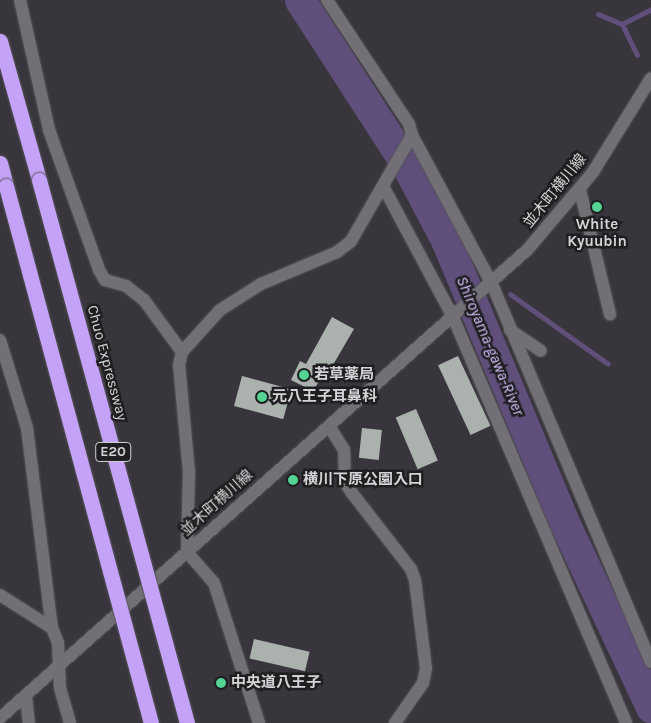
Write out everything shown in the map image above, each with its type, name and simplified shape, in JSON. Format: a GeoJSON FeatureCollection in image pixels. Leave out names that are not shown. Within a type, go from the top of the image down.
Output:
{"type":"FeatureCollection","features":[{"type":"Feature","properties":{"kind":"highway","name":"Chuo Expressway"},"geometry":{"type":"LineString","coordinates":[[0,41],[40,180],[187,723]]}},
{"type":"Feature","properties":{"kind":"highway","name":"E20"},"geometry":{"type":"LineString","coordinates":[[0,164],[151,723]]}},
{"type":"Feature","properties":{"kind":"street"},"geometry":{"type":"LineString","coordinates":[[20,0],[49,130],[98,270],[105,280],[126,286],[144,300],[182,352]]}},
{"type":"Feature","properties":{"kind":"street"},"geometry":{"type":"LineString","coordinates":[[327,0],[409,124],[410,139],[489,286],[510,330],[648,649],[651,662]]}},
{"type":"Feature","properties":{"kind":"street","name":"並木町横川線"},"geometry":{"type":"LineString","coordinates":[[0,718],[489,286],[580,190],[651,78]]}},
{"type":"Feature","properties":{"kind":"street"},"geometry":{"type":"LineString","coordinates":[[259,723],[214,583],[187,552],[189,472],[179,365],[182,352],[220,310],[261,284],[337,252],[350,241],[410,139]]}},
{"type":"Feature","properties":{"kind":"street"},"geometry":{"type":"LineString","coordinates":[[385,181],[455,316],[626,723]]}},
{"type":"Feature","properties":{"kind":"street"},"geometry":{"type":"LineString","coordinates":[[580,190],[610,314]]}},
{"type":"Feature","properties":{"kind":"street"},"geometry":{"type":"LineString","coordinates":[[510,330],[540,351]]}},
{"type":"Feature","properties":{"kind":"street"},"geometry":{"type":"LineString","coordinates":[[0,340],[27,428],[52,628],[60,664],[60,688],[70,723]]}},
{"type":"Feature","properties":{"kind":"street"},"geometry":{"type":"LineString","coordinates":[[329,426],[344,450],[345,482],[411,569],[415,580],[426,668],[423,682],[395,723]]}},
{"type":"Feature","properties":{"kind":"street"},"geometry":{"type":"LineString","coordinates":[[0,595],[52,628]]}},
{"type":"Feature","properties":{"kind":"street"},"geometry":{"type":"LineString","coordinates":[[26,696],[28,723]]}},
{"type":"Feature","properties":{"kind":"building"},"geometry":{"type":"Polygon","coordinates":[[[332,317],[354,329],[330,370],[327,368],[313,391],[291,380],[300,361],[306,364],[332,317]]]}},
{"type":"Feature","properties":{"kind":"building"},"geometry":{"type":"Polygon","coordinates":[[[458,356],[491,426],[471,435],[438,365],[458,356]]]}},
{"type":"Feature","properties":{"kind":"building","name":"元八王子耳鼻科"},"geometry":{"type":"Polygon","coordinates":[[[242,376],[291,389],[283,419],[234,406],[242,376]]]}},
{"type":"Feature","properties":{"kind":"building"},"geometry":{"type":"Polygon","coordinates":[[[416,409],[438,461],[418,469],[396,418],[416,409]]]}},
{"type":"Feature","properties":{"kind":"building"},"geometry":{"type":"Polygon","coordinates":[[[362,428],[382,430],[379,460],[359,458],[362,428]]]}},
{"type":"Feature","properties":{"kind":"building"},"geometry":{"type":"Polygon","coordinates":[[[254,639],[310,652],[305,671],[250,658],[254,639]]]}},
{"type":"Feature","properties":{"kind":"waterway","name":"Shiroyama-gawa-River"},"geometry":{"type":"LineString","coordinates":[[300,0],[406,164],[446,240],[563,520],[651,707]]}},
{"type":"Feature","properties":{"kind":"waterway"},"geometry":{"type":"LineString","coordinates":[[637,55],[622,24],[651,9]]}},
{"type":"Feature","properties":{"kind":"waterway"},"geometry":{"type":"LineString","coordinates":[[598,14],[622,24]]}},
{"type":"Feature","properties":{"kind":"waterway"},"geometry":{"type":"LineString","coordinates":[[510,294],[608,364]]}},
{"type":"Feature","properties":{"kind":"place","name":"White Kyuubin"},"geometry":{"type":"Point","coordinates":[597,207]}},
{"type":"Feature","properties":{"kind":"place","name":"若草薬局"},"geometry":{"type":"Point","coordinates":[304,375]}},
{"type":"Feature","properties":{"kind":"place","name":"元八王子耳鼻科"},"geometry":{"type":"Point","coordinates":[262,397]}},
{"type":"Feature","properties":{"kind":"place","name":"横川下原公園入口"},"geometry":{"type":"Point","coordinates":[293,480]}},
{"type":"Feature","properties":{"kind":"place","name":"中央道八王子"},"geometry":{"type":"Point","coordinates":[221,683]}}]}
